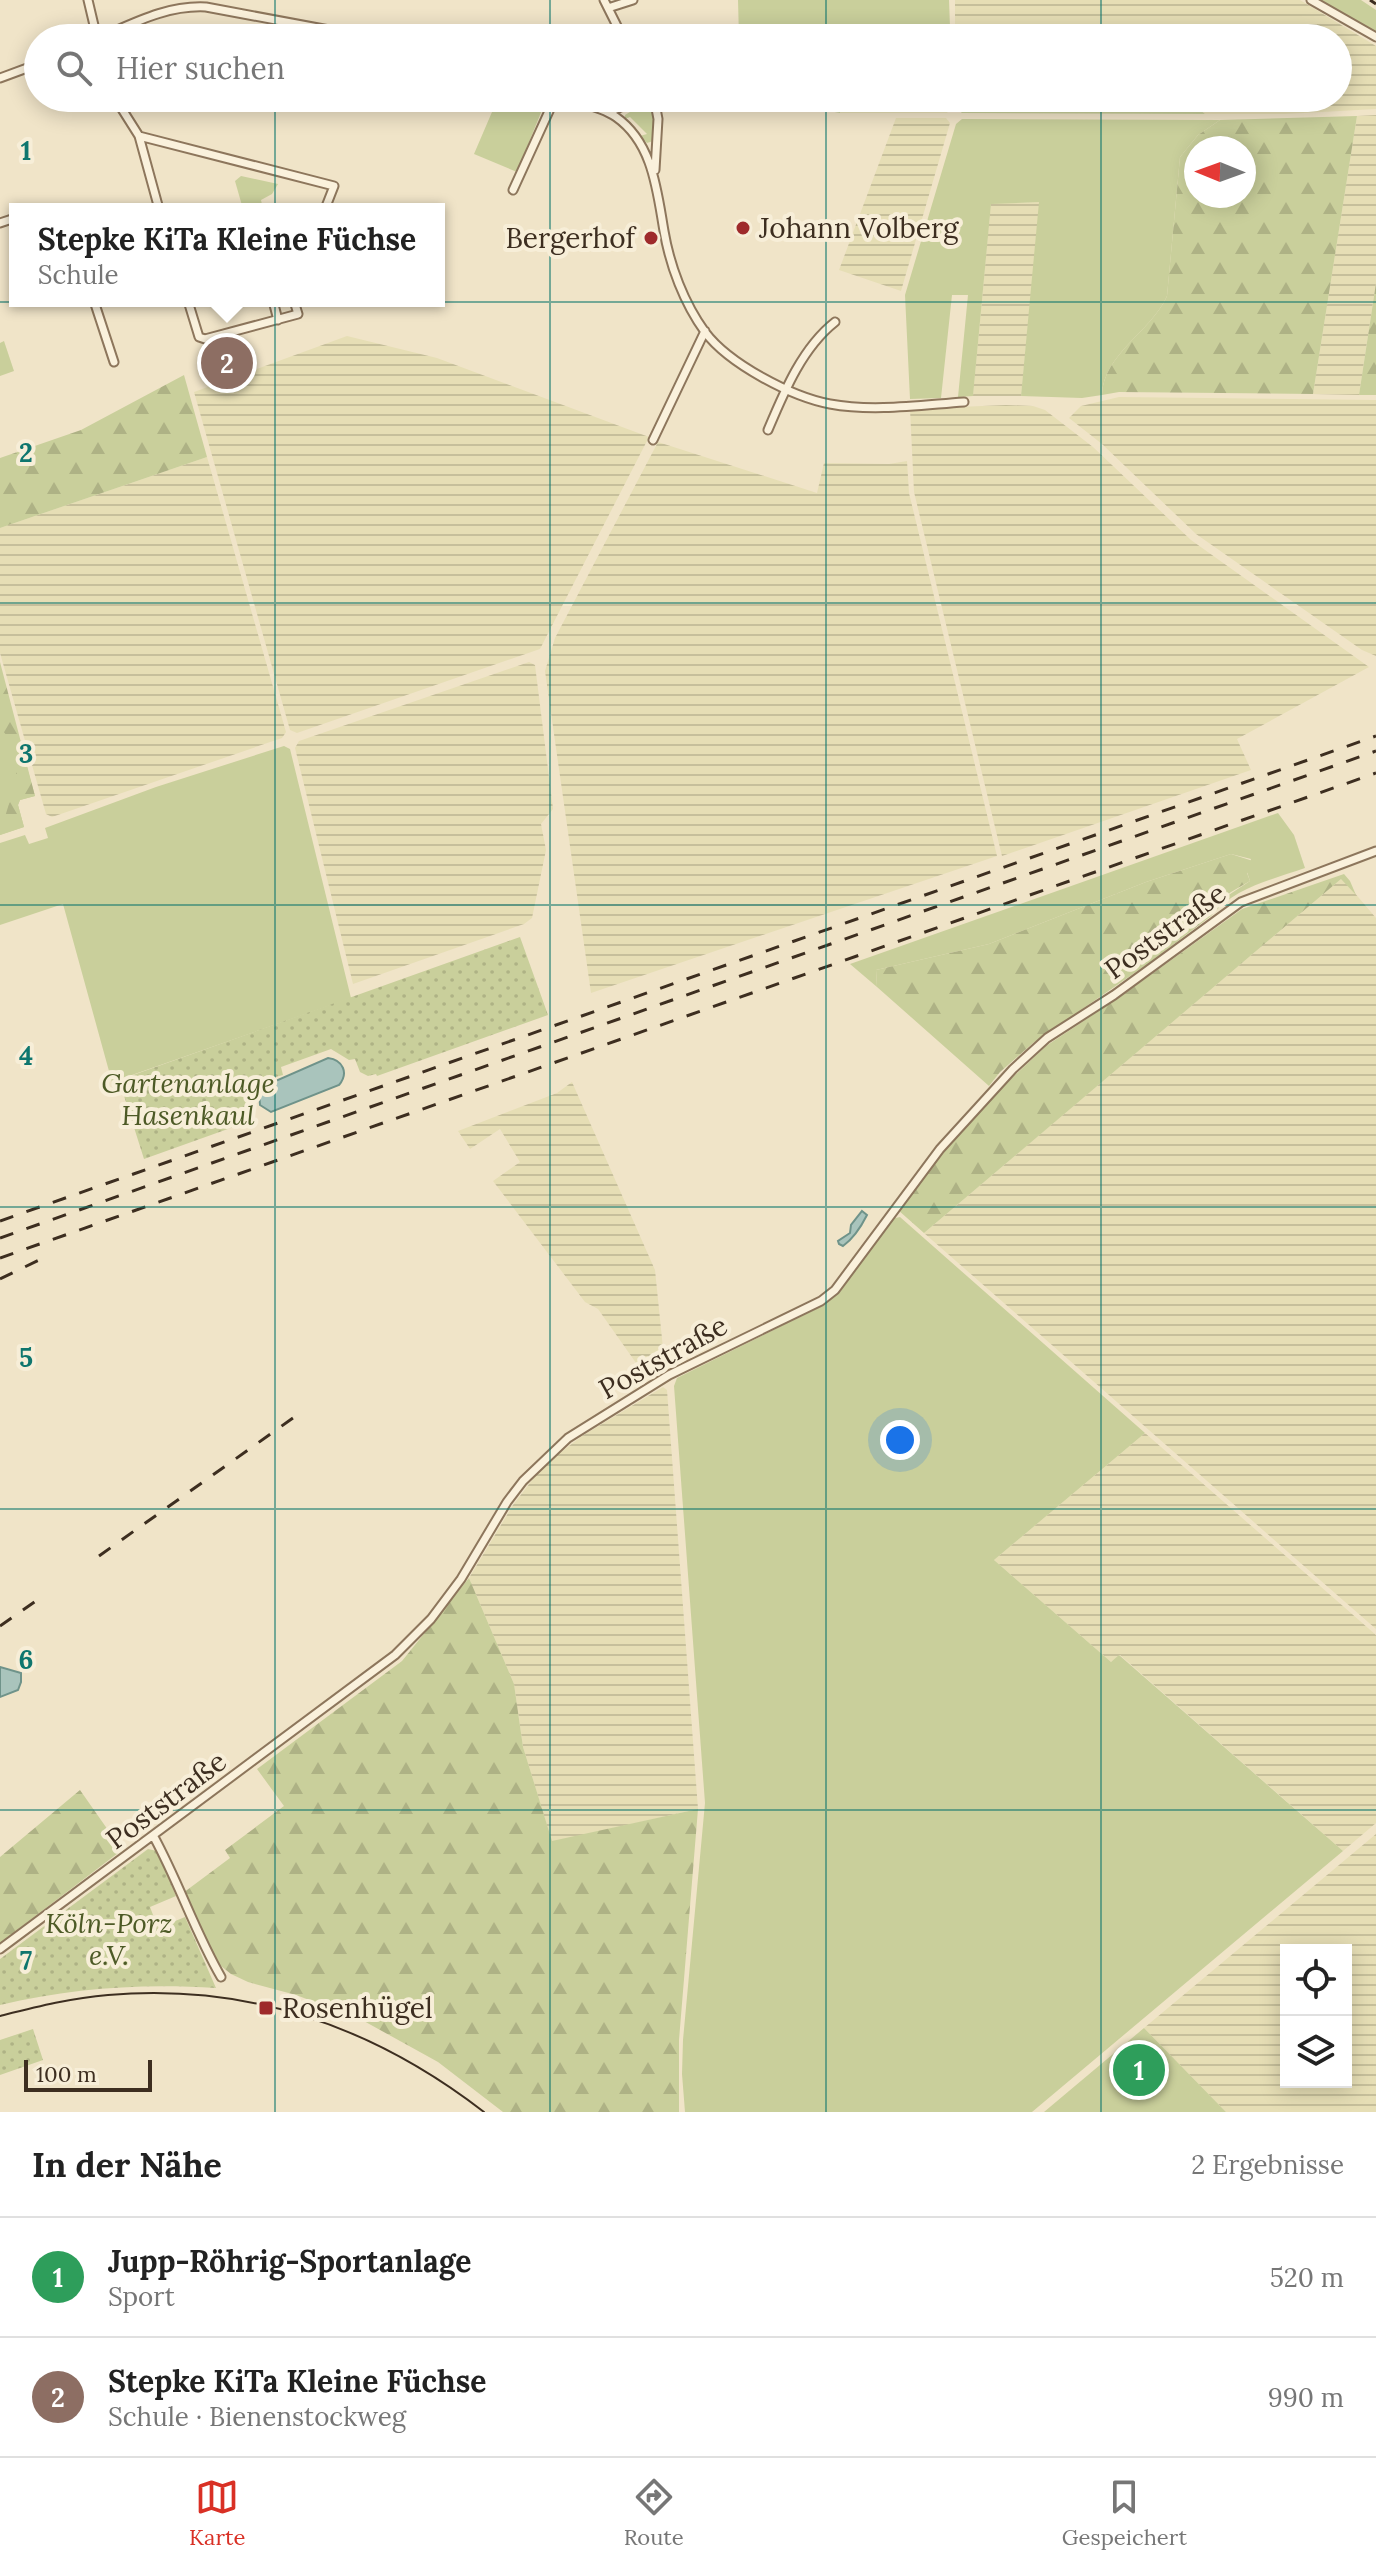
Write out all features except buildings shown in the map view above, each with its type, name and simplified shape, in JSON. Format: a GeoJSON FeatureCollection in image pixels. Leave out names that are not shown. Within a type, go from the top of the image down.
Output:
{"type":"FeatureCollection","features":[{"type":"Feature","properties":{"kind":"street"},"geometry":{"type":"LineString","coordinates":[[88,0],[94,24]]}},
{"type":"Feature","properties":{"kind":"street"},"geometry":{"type":"LineString","coordinates":[[616,24],[606,4],[633,0]]}},
{"type":"Feature","properties":{"kind":"street"},"geometry":{"type":"LineString","coordinates":[[1311,0],[1376,37]]}},
{"type":"Feature","properties":{"kind":"street"},"geometry":{"type":"LineString","coordinates":[[131,24],[162,11],[189,6],[297,24]]}},
{"type":"Feature","properties":{"kind":"street"},"geometry":{"type":"LineString","coordinates":[[0,78],[24,69]]}},
{"type":"Feature","properties":{"kind":"street"},"geometry":{"type":"LineString","coordinates":[[120,112],[139,136],[157,203]]}},
{"type":"Feature","properties":{"kind":"street"},"geometry":{"type":"LineString","coordinates":[[513,190],[549,112]]}},
{"type":"Feature","properties":{"kind":"street"},"geometry":{"type":"LineString","coordinates":[[609,112],[623,122],[648,156],[676,279],[714,342],[762,377],[808,398],[846,406],[876,407],[964,402]]}},
{"type":"Feature","properties":{"kind":"street"},"geometry":{"type":"LineString","coordinates":[[654,177],[657,112]]}},
{"type":"Feature","properties":{"kind":"street"},"geometry":{"type":"LineString","coordinates":[[139,136],[334,186],[327,203]]}},
{"type":"Feature","properties":{"kind":"street"},"geometry":{"type":"LineString","coordinates":[[96,307],[114,362]]}},
{"type":"Feature","properties":{"kind":"street"},"geometry":{"type":"LineString","coordinates":[[190,307],[199,337],[205,339],[298,314],[296,307]]}},
{"type":"Feature","properties":{"kind":"street"},"geometry":{"type":"LineString","coordinates":[[275,307],[278,320]]}},
{"type":"Feature","properties":{"kind":"street"},"geometry":{"type":"LineString","coordinates":[[768,430],[785,388],[823,331],[835,322]]}},
{"type":"Feature","properties":{"kind":"street"},"geometry":{"type":"LineString","coordinates":[[653,440],[705,331]]}},
{"type":"Feature","properties":{"kind":"street","name":"Poststraße"},"geometry":{"type":"LineString","coordinates":[[0,1949],[395,1655],[431,1619],[461,1579],[523,1481],[568,1438],[669,1375],[821,1301],[835,1290],[940,1149],[1013,1069],[1047,1038],[1114,995],[1241,902],[1376,851]]}},
{"type":"Feature","properties":{"kind":"street"},"geometry":{"type":"LineString","coordinates":[[154,1837],[205,1950],[221,1977]]}},
{"type":"Feature","properties":{"kind":"shaded area"},"geometry":{"type":"Polygon","coordinates":[[[955,0],[1300,0],[1340,24],[955,24],[955,0]]]}},
{"type":"Feature","properties":{"kind":"shaded area"},"geometry":{"type":"Polygon","coordinates":[[[1352,31],[1376,46],[1376,109],[1352,110],[1352,31]]]}},
{"type":"Feature","properties":{"kind":"shaded area"},"geometry":{"type":"Polygon","coordinates":[[[840,112],[948,112],[947,113],[840,112]]]}},
{"type":"Feature","properties":{"kind":"shaded area"},"geometry":{"type":"Polygon","coordinates":[[[1203,112],[1321,112],[1285,114],[1203,112]]]}},
{"type":"Feature","properties":{"kind":"shaded area"},"geometry":{"type":"Polygon","coordinates":[[[1376,115],[1376,283],[1359,395],[1313,394],[1357,116],[1376,115]]]}},
{"type":"Feature","properties":{"kind":"shaded area"},"geometry":{"type":"Polygon","coordinates":[[[896,118],[946,118],[950,123],[901,291],[839,270],[896,118]]]}},
{"type":"Feature","properties":{"kind":"shaded area"},"geometry":{"type":"Polygon","coordinates":[[[1040,202],[1021,396],[973,396],[991,203],[1040,202]]]}},
{"type":"Feature","properties":{"kind":"shaded area"},"geometry":{"type":"Polygon","coordinates":[[[347,336],[437,358],[649,437],[540,649],[297,733],[290,730],[194,392],[347,336]]]}},
{"type":"Feature","properties":{"kind":"shaded area"},"geometry":{"type":"Polygon","coordinates":[[[1119,397],[1376,400],[1376,656],[1362,650],[1196,534],[1102,444],[1069,418],[1081,406],[1119,397]]]}},
{"type":"Feature","properties":{"kind":"shaded area"},"geometry":{"type":"Polygon","coordinates":[[[1033,406],[1045,410],[1093,447],[1191,540],[1369,667],[1237,739],[1251,770],[1002,856],[914,492],[910,409],[1033,406]]]}},
{"type":"Feature","properties":{"kind":"shaded area"},"geometry":{"type":"Polygon","coordinates":[[[658,442],[817,493],[824,463],[889,464],[907,461],[909,493],[997,856],[591,993],[545,671],[555,638],[658,442]]]}},
{"type":"Feature","properties":{"kind":"shaded area"},"geometry":{"type":"Polygon","coordinates":[[[207,457],[286,732],[282,738],[52,817],[46,814],[0,653],[0,528],[207,457]]]}},
{"type":"Feature","properties":{"kind":"shaded area"},"geometry":{"type":"Polygon","coordinates":[[[529,662],[535,665],[553,809],[541,824],[546,850],[532,918],[524,924],[353,984],[295,748],[299,741],[529,662]]]}},
{"type":"Feature","properties":{"kind":"shaded area"},"geometry":{"type":"Polygon","coordinates":[[[1342,878],[1376,918],[1376,1629],[924,1233],[1342,878]]]}},
{"type":"Feature","properties":{"kind":"shaded area"},"geometry":{"type":"Polygon","coordinates":[[[572,1082],[655,1270],[665,1368],[659,1376],[653,1377],[641,1370],[598,1309],[585,1302],[493,1181],[520,1162],[500,1129],[470,1149],[458,1131],[557,1093],[572,1082]]]}},
{"type":"Feature","properties":{"kind":"shaded area"},"geometry":{"type":"Polygon","coordinates":[[[663,1387],[667,1390],[698,1809],[552,1842],[523,1747],[514,1684],[469,1578],[513,1505],[543,1466],[582,1436],[663,1387]]]}},
{"type":"Feature","properties":{"kind":"shaded area"},"geometry":{"type":"Polygon","coordinates":[[[1145,1433],[1376,1635],[1376,1823],[1343,1851],[1120,1655],[1111,1662],[994,1560],[1145,1433]]]}},
{"type":"Feature","properties":{"kind":"shaded area"},"geometry":{"type":"Polygon","coordinates":[[[1376,1834],[1376,2112],[1226,2112],[1144,2028],[1376,1834]]]}},
{"type":"Feature","properties":{"kind":"green space"},"geometry":{"type":"Polygon","coordinates":[[[738,0],[949,0],[950,24],[739,24],[738,0]]]}},
{"type":"Feature","properties":{"kind":"green space"},"geometry":{"type":"Polygon","coordinates":[[[1318,0],[1361,0],[1376,10],[1376,34],[1318,0]]]}},
{"type":"Feature","properties":{"kind":"green space"},"geometry":{"type":"Polygon","coordinates":[[[492,112],[541,112],[517,172],[474,154],[492,112]]]}},
{"type":"Feature","properties":{"kind":"green space"},"geometry":{"type":"Polygon","coordinates":[[[630,112],[653,112],[653,141],[647,143],[640,136],[647,134],[630,117],[625,119],[630,112]]]}},
{"type":"Feature","properties":{"kind":"green space"},"geometry":{"type":"Polygon","coordinates":[[[1203,112],[1205,114],[962,113],[1203,112]]]}},
{"type":"Feature","properties":{"kind":"green space"},"geometry":{"type":"Polygon","coordinates":[[[1357,116],[1313,394],[1119,392],[1102,395],[1110,367],[1160,309],[1167,296],[1180,157],[1184,152],[1184,208],[1256,208],[1256,136],[1198,135],[1220,120],[1357,116]]]}},
{"type":"Feature","properties":{"kind":"green space"},"geometry":{"type":"Polygon","coordinates":[[[962,119],[1220,120],[1197,136],[1184,136],[1167,296],[1160,309],[1110,367],[1102,395],[1082,398],[1021,396],[1039,202],[991,204],[973,396],[958,397],[968,295],[952,295],[941,398],[910,399],[905,295],[956,124],[962,119]]]}},
{"type":"Feature","properties":{"kind":"green space"},"geometry":{"type":"Polygon","coordinates":[[[241,176],[278,184],[272,194],[261,200],[262,203],[241,203],[235,181],[241,176]]]}},
{"type":"Feature","properties":{"kind":"green space"},"geometry":{"type":"Polygon","coordinates":[[[1376,283],[1376,395],[1359,395],[1376,283]]]}},
{"type":"Feature","properties":{"kind":"green space"},"geometry":{"type":"Polygon","coordinates":[[[4,341],[14,371],[0,376],[0,343],[4,341]]]}},
{"type":"Feature","properties":{"kind":"green space"},"geometry":{"type":"Polygon","coordinates":[[[184,375],[207,457],[0,528],[0,458],[81,430],[184,375]]]}},
{"type":"Feature","properties":{"kind":"green space"},"geometry":{"type":"Polygon","coordinates":[[[0,662],[35,796],[20,800],[18,805],[24,827],[0,835],[0,822],[4,820],[16,781],[16,760],[10,740],[0,727],[0,662]]]}},
{"type":"Feature","properties":{"kind":"green space"},"geometry":{"type":"Polygon","coordinates":[[[0,672],[35,796],[20,800],[18,805],[24,827],[0,835],[0,672]]]}},
{"type":"Feature","properties":{"kind":"green space"},"geometry":{"type":"Polygon","coordinates":[[[284,746],[290,749],[351,998],[112,1082],[63,904],[0,925],[0,843],[25,835],[29,844],[48,838],[45,828],[156,787],[284,746]]]}},
{"type":"Feature","properties":{"kind":"green space"},"geometry":{"type":"Polygon","coordinates":[[[1278,813],[1294,835],[1305,868],[1242,891],[1211,916],[1221,900],[1250,881],[1247,872],[1251,859],[1231,854],[1146,882],[989,944],[876,970],[877,987],[850,964],[1278,813]]]}},
{"type":"Feature","properties":{"kind":"green space"},"geometry":{"type":"Polygon","coordinates":[[[1231,854],[1253,861],[1254,868],[1247,873],[1250,881],[1221,900],[1211,916],[1149,963],[1033,1043],[989,1086],[877,987],[876,970],[989,944],[1146,882],[1231,854]]]}},
{"type":"Feature","properties":{"kind":"green space"},"geometry":{"type":"Polygon","coordinates":[[[1344,874],[1356,895],[1341,879],[924,1233],[898,1210],[997,1092],[1046,1046],[1242,909],[1344,874]]]}},
{"type":"Feature","properties":{"kind":"green space","name":"Gartenanlage Hasenkaul"},"geometry":{"type":"Polygon","coordinates":[[[520,937],[548,1015],[377,1076],[360,1072],[355,1059],[349,1060],[331,1049],[281,1067],[283,1075],[244,1092],[253,1120],[144,1159],[119,1080],[520,937]]]}},
{"type":"Feature","properties":{"kind":"green space"},"geometry":{"type":"Polygon","coordinates":[[[900,1217],[1145,1433],[994,1560],[1111,1662],[1119,1655],[1343,1851],[1032,2112],[685,2112],[683,2040],[705,1803],[674,1386],[677,1378],[824,1305],[840,1292],[891,1219],[900,1217]]]}},
{"type":"Feature","properties":{"kind":"green space"},"geometry":{"type":"Polygon","coordinates":[[[469,1578],[514,1684],[523,1747],[552,1841],[698,1809],[679,2040],[679,2112],[503,2112],[438,2062],[362,2020],[231,1974],[216,1962],[183,1893],[230,1858],[225,1850],[284,1806],[257,1769],[402,1661],[469,1578]]]}},
{"type":"Feature","properties":{"kind":"green space"},"geometry":{"type":"Polygon","coordinates":[[[80,1790],[122,1850],[0,1943],[0,1857],[80,1790]]]}},
{"type":"Feature","properties":{"kind":"green space","name":"Köln-Porz e.V."},"geometry":{"type":"Polygon","coordinates":[[[148,1849],[157,1851],[176,1896],[150,1907],[158,1928],[185,1917],[216,1988],[107,1988],[53,1994],[0,2005],[0,1959],[148,1849]]]}},
{"type":"Feature","properties":{"kind":"green space"},"geometry":{"type":"Polygon","coordinates":[[[1144,2028],[1226,2112],[1044,2112],[1144,2028]]]}},
{"type":"Feature","properties":{"kind":"green space"},"geometry":{"type":"Polygon","coordinates":[[[33,2029],[43,2060],[0,2075],[0,2040],[33,2029]]]}},
{"type":"Feature","properties":{"kind":"water"},"geometry":{"type":"Polygon","coordinates":[[[328,1058],[337,1061],[343,1068],[344,1076],[339,1085],[271,1112],[260,1105],[259,1092],[264,1086],[328,1058]]]}},
{"type":"Feature","properties":{"kind":"water"},"geometry":{"type":"Polygon","coordinates":[[[862,1211],[867,1215],[857,1232],[843,1246],[839,1244],[838,1241],[850,1233],[851,1225],[862,1211]]]}},
{"type":"Feature","properties":{"kind":"water"},"geometry":{"type":"Polygon","coordinates":[[[0,1667],[21,1673],[21,1682],[18,1690],[0,1697],[0,1667]]]}},
{"type":"Feature","properties":{"kind":"tram line"},"geometry":{"type":"LineString","coordinates":[[0,2016],[108,1995],[160,1993],[210,1996],[259,2004],[354,2034],[399,2056],[484,2112]]}},
{"type":"Feature","properties":{"kind":"railway"},"geometry":{"type":"LineString","coordinates":[[1370,0],[1376,4]]}},
{"type":"Feature","properties":{"kind":"railway"},"geometry":{"type":"LineString","coordinates":[[0,1221],[1376,736]]}},
{"type":"Feature","properties":{"kind":"railway"},"geometry":{"type":"LineString","coordinates":[[0,1238],[1376,751]]}},
{"type":"Feature","properties":{"kind":"railway"},"geometry":{"type":"LineString","coordinates":[[0,1258],[1376,773]]}},
{"type":"Feature","properties":{"kind":"railway"},"geometry":{"type":"LineString","coordinates":[[0,1279],[41,1259]]}},
{"type":"Feature","properties":{"kind":"railway"},"geometry":{"type":"LineString","coordinates":[[99,1556],[300,1413]]}},
{"type":"Feature","properties":{"kind":"railway"},"geometry":{"type":"LineString","coordinates":[[0,1626],[40,1598]]}},
{"type":"Feature","properties":{"kind":"place","name":"Johann Volberg"},"geometry":{"type":"Point","coordinates":[743,228]}},
{"type":"Feature","properties":{"kind":"place","name":"Bergerhof"},"geometry":{"type":"Point","coordinates":[651,238]}},
{"type":"Feature","properties":{"kind":"place","name":"Stepke KiTa Kleine Füchse"},"geometry":{"type":"Point","coordinates":[227,363]}},
{"type":"Feature","properties":{"kind":"place","name":"Rosenhügel"},"geometry":{"type":"Point","coordinates":[266,2008]}},
{"type":"Feature","properties":{"kind":"place","name":"Jupp-Röhrig-Sportanlage"},"geometry":{"type":"Point","coordinates":[1139,2070]}}]}
